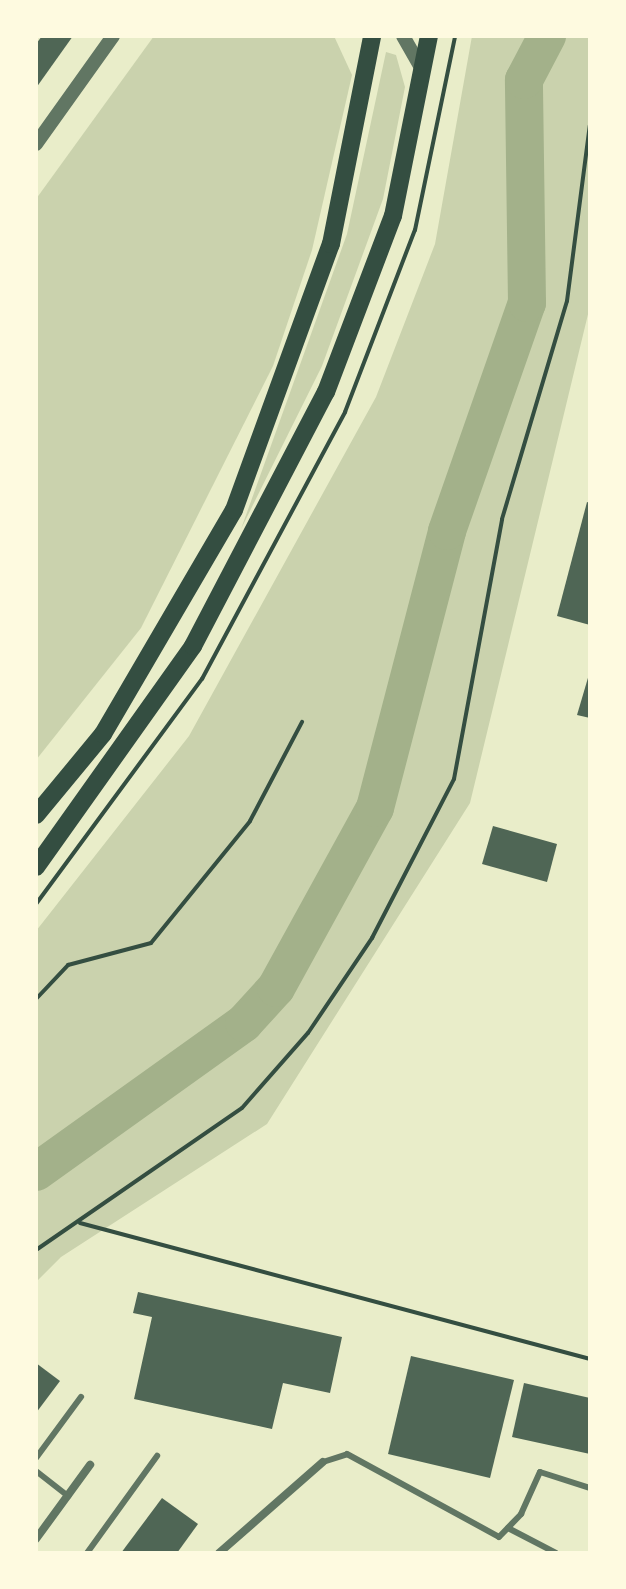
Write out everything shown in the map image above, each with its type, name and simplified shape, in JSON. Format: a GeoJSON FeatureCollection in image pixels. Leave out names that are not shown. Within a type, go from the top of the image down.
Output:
{"type":"FeatureCollection","features":[{"type":"Feature","properties":{"kind":"main road"},"geometry":{"type":"LineString","coordinates":[[36,815],[103,734],[234,510],[331,244],[372,36]]}},
{"type":"Feature","properties":{"kind":"main road"},"geometry":{"type":"LineString","coordinates":[[36,867],[148,717],[275,498],[362,310],[393,216],[429,36]]}},
{"type":"Feature","properties":{"kind":"street"},"geometry":{"type":"LineString","coordinates":[[36,144],[113,36]]}},
{"type":"Feature","properties":{"kind":"street"},"geometry":{"type":"LineString","coordinates":[[403,36],[423,71]]}},
{"type":"Feature","properties":{"kind":"street"},"geometry":{"type":"LineString","coordinates":[[219,1553],[323,1462]]}},
{"type":"Feature","properties":{"kind":"street"},"geometry":{"type":"LineString","coordinates":[[36,1539],[90,1465]]}},
{"type":"Feature","properties":{"kind":"lane"},"geometry":{"type":"LineString","coordinates":[[36,1458],[81,1397]]}},
{"type":"Feature","properties":{"kind":"lane"},"geometry":{"type":"LineString","coordinates":[[323,1462],[347,1454],[499,1537],[508,1528],[540,1472],[590,1488]]}},
{"type":"Feature","properties":{"kind":"lane"},"geometry":{"type":"LineString","coordinates":[[87,1553],[157,1456]]}},
{"type":"Feature","properties":{"kind":"lane"},"geometry":{"type":"LineString","coordinates":[[36,1471],[68,1496]]}},
{"type":"Feature","properties":{"kind":"lane"},"geometry":{"type":"LineString","coordinates":[[508,1528],[556,1553]]}},
{"type":"Feature","properties":{"kind":"path"},"geometry":{"type":"LineString","coordinates":[[36,1250],[80,1223],[242,1108],[308,1033],[372,938],[454,779],[502,519],[567,301],[590,125]]}},
{"type":"Feature","properties":{"kind":"path"},"geometry":{"type":"LineString","coordinates":[[36,999],[68,965],[151,943],[250,821],[302,722]]}},
{"type":"Feature","properties":{"kind":"path"},"geometry":{"type":"LineString","coordinates":[[80,1223],[590,1359]]}},
{"type":"Feature","properties":{"kind":"green space"},"geometry":{"type":"Polygon","coordinates":[[[154,36],[334,36],[352,75],[312,250],[273,366],[141,628],[36,760],[36,199],[154,36]]]}},
{"type":"Feature","properties":{"kind":"green space"},"geometry":{"type":"Polygon","coordinates":[[[472,36],[590,36],[590,306],[470,803],[267,1124],[61,1257],[36,1282],[36,931],[189,736],[376,397],[435,244],[472,36]]]}},
{"type":"Feature","properties":{"kind":"green space"},"geometry":{"type":"Polygon","coordinates":[[[386,52],[396,55],[405,87],[383,199],[322,366],[241,529],[347,234],[386,52]]]}},
{"type":"Feature","properties":{"kind":"building"},"geometry":{"type":"Polygon","coordinates":[[[42,36],[73,36],[36,88],[36,44],[42,36]]]}},
{"type":"Feature","properties":{"kind":"building"},"geometry":{"type":"Polygon","coordinates":[[[587,502],[590,503],[590,625],[557,616],[587,502]]]}},
{"type":"Feature","properties":{"kind":"building"},"geometry":{"type":"Polygon","coordinates":[[[590,671],[590,718],[577,715],[590,671]]]}},
{"type":"Feature","properties":{"kind":"building"},"geometry":{"type":"Polygon","coordinates":[[[493,826],[557,844],[547,882],[482,864],[493,826]]]}},
{"type":"Feature","properties":{"kind":"building"},"geometry":{"type":"Polygon","coordinates":[[[138,1292],[342,1337],[330,1393],[283,1383],[272,1429],[134,1399],[152,1317],[133,1313],[138,1292]]]}},
{"type":"Feature","properties":{"kind":"building"},"geometry":{"type":"Polygon","coordinates":[[[411,1356],[514,1380],[490,1478],[388,1454],[411,1356]]]}},
{"type":"Feature","properties":{"kind":"building"},"geometry":{"type":"Polygon","coordinates":[[[36,1363],[60,1381],[36,1413],[36,1363]]]}},
{"type":"Feature","properties":{"kind":"building"},"geometry":{"type":"Polygon","coordinates":[[[524,1383],[590,1398],[590,1454],[512,1437],[524,1383]]]}},
{"type":"Feature","properties":{"kind":"building"},"geometry":{"type":"Polygon","coordinates":[[[162,1498],[198,1524],[177,1553],[121,1553],[162,1498]]]}},
{"type":"Feature","properties":{"kind":"waterway"},"geometry":{"type":"LineString","coordinates":[[36,1172],[244,1023],[276,988],[375,808],[447,531],[527,303],[524,80],[547,36]]}}]}
